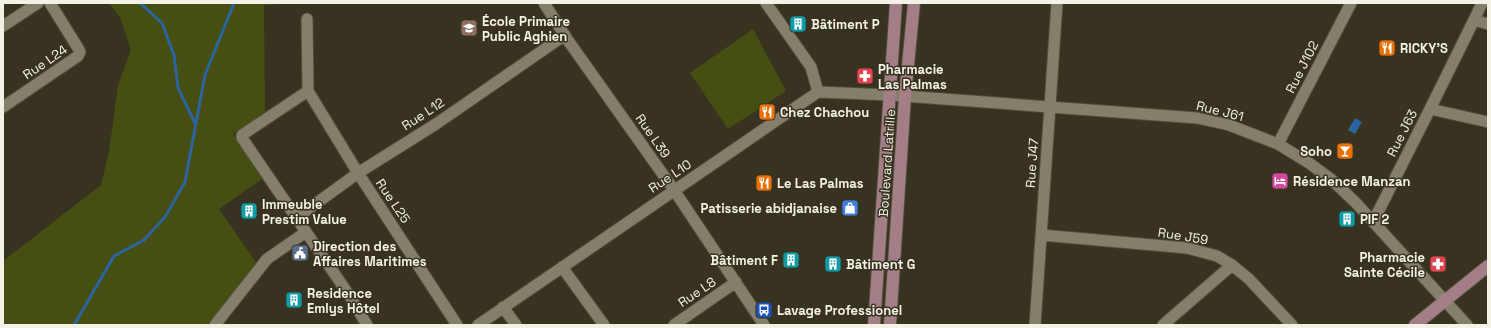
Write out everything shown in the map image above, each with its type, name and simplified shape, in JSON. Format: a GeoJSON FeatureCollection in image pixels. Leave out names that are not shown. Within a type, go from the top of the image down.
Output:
{"type":"FeatureCollection","features":[{"type":"Feature","properties":{"kind":"main road","name":"Boulevard Latrille"},"geometry":{"type":"LineString","coordinates":[[874,325],[896,3]]}},
{"type":"Feature","properties":{"kind":"main road","name":"Boulevard Latrille"},"geometry":{"type":"LineString","coordinates":[[890,325],[905,96],[914,3]]}},
{"type":"Feature","properties":{"kind":"main road"},"geometry":{"type":"LineString","coordinates":[[1415,325],[1488,266]]}},
{"type":"Feature","properties":{"kind":"street"},"geometry":{"type":"LineString","coordinates":[[3,26],[38,3]]}},
{"type":"Feature","properties":{"kind":"street","name":"Rue L24"},"geometry":{"type":"LineString","coordinates":[[3,107],[78,56],[80,52],[50,3]]}},
{"type":"Feature","properties":{"kind":"street","name":"Rue L39"},"geometry":{"type":"LineString","coordinates":[[544,3],[674,190],[764,325]]}},
{"type":"Feature","properties":{"kind":"street"},"geometry":{"type":"LineString","coordinates":[[766,3],[812,67],[818,92],[890,95]]}},
{"type":"Feature","properties":{"kind":"street","name":"Rue J47"},"geometry":{"type":"LineString","coordinates":[[1035,325],[1057,3]]}},
{"type":"Feature","properties":{"kind":"street","name":"Rue J102"},"geometry":{"type":"LineString","coordinates":[[1278,144],[1351,3]]}},
{"type":"Feature","properties":{"kind":"street"},"geometry":{"type":"LineString","coordinates":[[1430,109],[1482,3]]}},
{"type":"Feature","properties":{"kind":"street"},"geometry":{"type":"LineString","coordinates":[[307,19],[308,91],[242,136],[242,138],[349,295],[367,325]]}},
{"type":"Feature","properties":{"kind":"street"},"geometry":{"type":"LineString","coordinates":[[1474,20],[1488,24]]}},
{"type":"Feature","properties":{"kind":"street","name":"Rue L12"},"geometry":{"type":"LineString","coordinates":[[296,218],[358,173],[436,124],[565,35]]}},
{"type":"Feature","properties":{"kind":"street","name":"Rue L25"},"geometry":{"type":"LineString","coordinates":[[308,91],[358,173],[457,325]]}},
{"type":"Feature","properties":{"kind":"street","name":"Rue L10"},"geometry":{"type":"LineString","coordinates":[[478,325],[818,92]]}},
{"type":"Feature","properties":{"kind":"street","name":"Rue J61"},"geometry":{"type":"LineString","coordinates":[[890,95],[1197,118],[1229,125],[1278,144],[1309,163],[1332,180],[1373,222],[1467,325]]}},
{"type":"Feature","properties":{"kind":"street","name":"Rue J63"},"geometry":{"type":"LineString","coordinates":[[1373,222],[1430,109],[1488,122]]}},
{"type":"Feature","properties":{"kind":"street"},"geometry":{"type":"LineString","coordinates":[[215,325],[267,258],[306,232]]}},
{"type":"Feature","properties":{"kind":"street","name":"Rue J59"},"geometry":{"type":"LineString","coordinates":[[1041,235],[1187,248],[1217,256],[1232,265],[1249,279],[1292,325]]}},
{"type":"Feature","properties":{"kind":"street"},"geometry":{"type":"LineString","coordinates":[[1163,325],[1232,265]]}},
{"type":"Feature","properties":{"kind":"street"},"geometry":{"type":"LineString","coordinates":[[562,267],[604,325]]}},
{"type":"Feature","properties":{"kind":"street","name":"Rue L8"},"geometry":{"type":"LineString","coordinates":[[674,325],[736,282]]}},
{"type":"Feature","properties":{"kind":"street"},"geometry":{"type":"LineString","coordinates":[[503,307],[516,325]]}},
{"type":"Feature","properties":{"kind":"green space"},"geometry":{"type":"Polygon","coordinates":[[[109,3],[298,3],[264,5],[265,112],[233,134],[262,179],[219,209],[262,271],[220,325],[3,325],[3,261],[101,185],[109,151],[118,85],[131,50],[120,18],[109,3]]]}},
{"type":"Feature","properties":{"kind":"green space"},"geometry":{"type":"Polygon","coordinates":[[[753,29],[786,91],[728,129],[690,73],[753,29]]]}},
{"type":"Feature","properties":{"kind":"water"},"geometry":{"type":"Polygon","coordinates":[[[1355,118],[1362,122],[1355,134],[1348,130],[1355,118]]]}},
{"type":"Feature","properties":{"kind":"waterway"},"geometry":{"type":"LineString","coordinates":[[140,3],[162,23],[174,55],[178,88],[195,123]]}},
{"type":"Feature","properties":{"kind":"waterway"},"geometry":{"type":"LineString","coordinates":[[74,325],[114,256],[144,240],[165,217],[185,182],[205,75],[234,3]]}},
{"type":"Feature","properties":{"kind":"place","name":"Bâtiment P"},"geometry":{"type":"Point","coordinates":[798,24]}},
{"type":"Feature","properties":{"kind":"place","name":"École Primaire Public Aghien"},"geometry":{"type":"Point","coordinates":[469,28]}},
{"type":"Feature","properties":{"kind":"place","name":"RICKY'S"},"geometry":{"type":"Point","coordinates":[1387,48]}},
{"type":"Feature","properties":{"kind":"place","name":"Pharmacie Las Palmas"},"geometry":{"type":"Point","coordinates":[865,76]}},
{"type":"Feature","properties":{"kind":"place","name":"Chez Chachou"},"geometry":{"type":"Point","coordinates":[767,112]}},
{"type":"Feature","properties":{"kind":"place","name":"Soho"},"geometry":{"type":"Point","coordinates":[1345,151]}},
{"type":"Feature","properties":{"kind":"place","name":"Résidence Manzan"},"geometry":{"type":"Point","coordinates":[1280,181]}},
{"type":"Feature","properties":{"kind":"place","name":"Le Las Palmas"},"geometry":{"type":"Point","coordinates":[764,183]}},
{"type":"Feature","properties":{"kind":"place","name":"Patisserie abidjanaise"},"geometry":{"type":"Point","coordinates":[850,208]}},
{"type":"Feature","properties":{"kind":"place","name":"Immeuble Prestim Value"},"geometry":{"type":"Point","coordinates":[249,211]}},
{"type":"Feature","properties":{"kind":"place","name":"PIF 2"},"geometry":{"type":"Point","coordinates":[1347,219]}},
{"type":"Feature","properties":{"kind":"place","name":"Direction des Affaires Maritimes"},"geometry":{"type":"Point","coordinates":[300,253]}},
{"type":"Feature","properties":{"kind":"place","name":"Bâtiment F"},"geometry":{"type":"Point","coordinates":[791,260]}},
{"type":"Feature","properties":{"kind":"place","name":"Bâtiment G"},"geometry":{"type":"Point","coordinates":[833,264]}},
{"type":"Feature","properties":{"kind":"place","name":"Pharmacie Sainte Cécile"},"geometry":{"type":"Point","coordinates":[1438,264]}},
{"type":"Feature","properties":{"kind":"place","name":"Residence Emlys Hôtel"},"geometry":{"type":"Point","coordinates":[294,300]}},
{"type":"Feature","properties":{"kind":"place","name":"Lavage Professionel"},"geometry":{"type":"Point","coordinates":[764,310]}}]}
